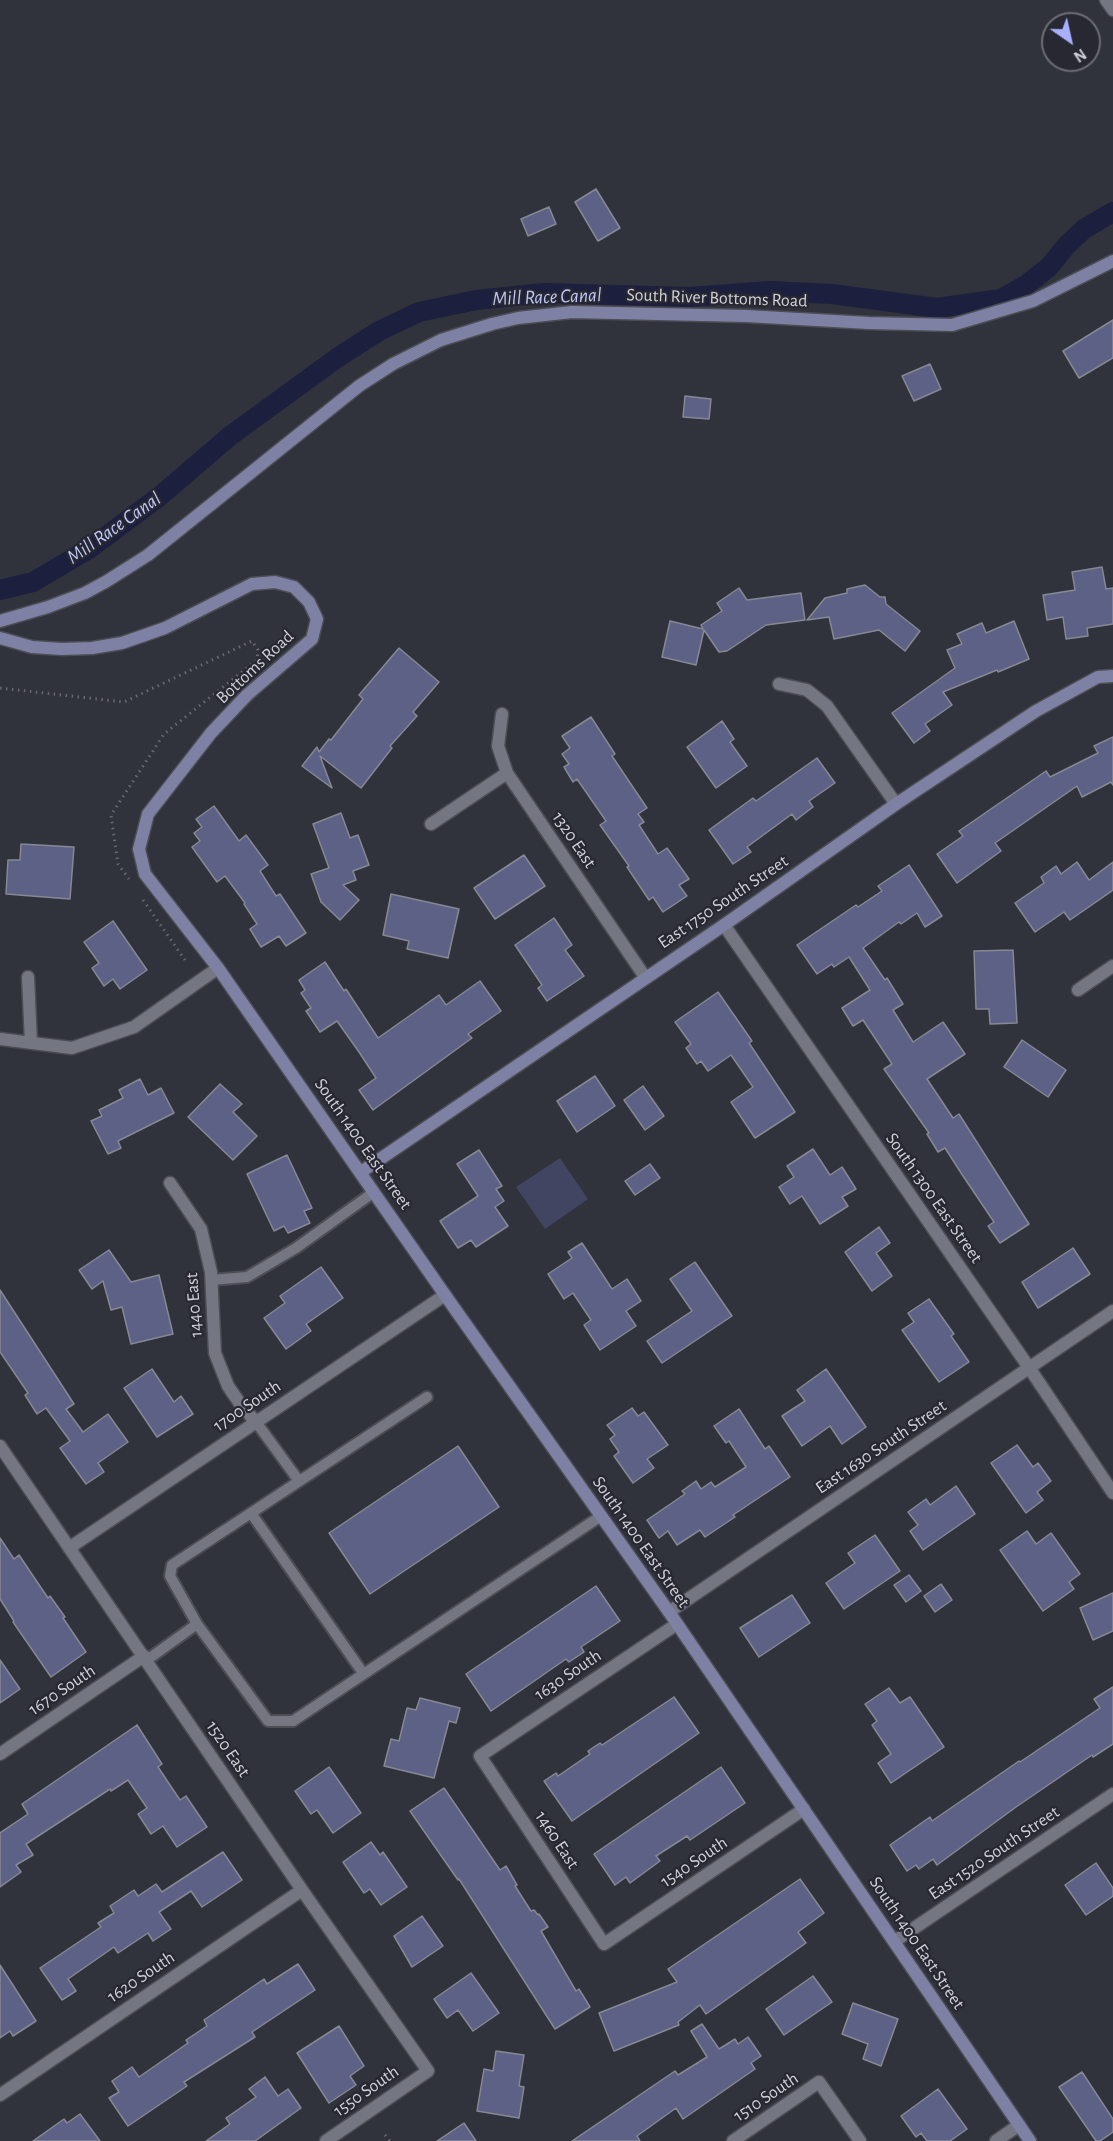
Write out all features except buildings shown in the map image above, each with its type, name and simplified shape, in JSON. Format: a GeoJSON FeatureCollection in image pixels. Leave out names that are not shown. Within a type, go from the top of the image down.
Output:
{"type":"FeatureCollection","features":[{"type":"Feature","properties":{"kind":"street"},"geometry":{"type":"LineString","coordinates":[[1106,0],[1113,10]]}},
{"type":"Feature","properties":{"kind":"street","name":"South River Bottoms Road"},"geometry":{"type":"LineString","coordinates":[[0,621],[48,608],[107,581],[148,555],[359,386],[393,364],[441,340],[471,330],[527,316],[599,311],[952,325],[1033,301],[1113,261]]}},
{"type":"Feature","properties":{"kind":"street","name":"Bottoms Road"},"geometry":{"type":"LineString","coordinates":[[0,638],[32,647],[62,649],[92,648],[122,643],[165,628],[252,584],[275,582],[294,587],[309,602],[317,619],[312,639],[247,694],[211,734],[148,814],[139,849],[145,874],[218,968]]}},
{"type":"Feature","properties":{"kind":"street","name":"East 1750 South Street"},"geometry":{"type":"LineString","coordinates":[[360,1172],[724,925],[896,804],[1036,711],[1098,678],[1113,676]]}},
{"type":"Feature","properties":{"kind":"street"},"geometry":{"type":"LineString","coordinates":[[779,684],[807,690],[827,706],[896,804]]}},
{"type":"Feature","properties":{"kind":"street","name":"1320 East"},"geometry":{"type":"LineString","coordinates":[[502,714],[498,746],[507,773],[645,977]]}},
{"type":"Feature","properties":{"kind":"street"},"geometry":{"type":"LineString","coordinates":[[431,824],[507,773]]}},
{"type":"Feature","properties":{"kind":"street","name":"South 1300 East Street"},"geometry":{"type":"LineString","coordinates":[[724,925],[1113,1493]]}},
{"type":"Feature","properties":{"kind":"street"},"geometry":{"type":"LineString","coordinates":[[1078,990],[1113,966]]}},
{"type":"Feature","properties":{"kind":"street"},"geometry":{"type":"LineString","coordinates":[[0,1039],[72,1048],[134,1027],[218,968]]}},
{"type":"Feature","properties":{"kind":"street","name":"South 1400 East Street"},"geometry":{"type":"LineString","coordinates":[[218,968],[669,1612],[1030,2141]]}},
{"type":"Feature","properties":{"kind":"street"},"geometry":{"type":"LineString","coordinates":[[28,977],[31,1043]]}},
{"type":"Feature","properties":{"kind":"street","name":"1440 East"},"geometry":{"type":"LineString","coordinates":[[170,1183],[201,1229],[211,1280],[215,1353],[228,1386],[256,1422]]}},
{"type":"Feature","properties":{"kind":"street","name":"1700 South"},"geometry":{"type":"LineString","coordinates":[[69,1548],[445,1295]]}},
{"type":"Feature","properties":{"kind":"street","name":"East 1630 South Street"},"geometry":{"type":"LineString","coordinates":[[669,1612],[1113,1311]]}},
{"type":"Feature","properties":{"kind":"street","name":"1520 East"},"geometry":{"type":"LineString","coordinates":[[0,1446],[428,2071]]}},
{"type":"Feature","properties":{"kind":"street","name":"1630 South"},"geometry":{"type":"LineString","coordinates":[[480,1756],[677,1624]]}},
{"type":"Feature","properties":{"kind":"street","name":"1670 South"},"geometry":{"type":"LineString","coordinates":[[0,1754],[145,1658]]}},
{"type":"Feature","properties":{"kind":"street","name":"1460 East"},"geometry":{"type":"LineString","coordinates":[[480,1756],[604,1944]]}},
{"type":"Feature","properties":{"kind":"street","name":"East 1520 South Street"},"geometry":{"type":"LineString","coordinates":[[895,1941],[1113,1794]]}},
{"type":"Feature","properties":{"kind":"street","name":"1540 South"},"geometry":{"type":"LineString","coordinates":[[604,1944],[804,1809]]}},
{"type":"Feature","properties":{"kind":"street","name":"1620 South"},"geometry":{"type":"LineString","coordinates":[[0,2095],[302,1890]]}},
{"type":"Feature","properties":{"kind":"street","name":"1550 South"},"geometry":{"type":"LineString","coordinates":[[326,2141],[428,2071]]}},
{"type":"Feature","properties":{"kind":"street","name":"1510 South"},"geometry":{"type":"LineString","coordinates":[[733,2141],[819,2082],[860,2141]]}},
{"type":"Feature","properties":{"kind":"street"},"geometry":{"type":"LineString","coordinates":[[996,2141],[1019,2125]]}},
{"type":"Feature","properties":{"kind":"lane"},"geometry":{"type":"LineString","coordinates":[[211,1280],[247,1277],[296,1248],[374,1192]]}},
{"type":"Feature","properties":{"kind":"lane"},"geometry":{"type":"LineString","coordinates":[[427,1396],[172,1565],[170,1576],[197,1624],[268,1721],[293,1721],[601,1516]]}},
{"type":"Feature","properties":{"kind":"lane"},"geometry":{"type":"LineString","coordinates":[[256,1422],[299,1481]]}},
{"type":"Feature","properties":{"kind":"lane"},"geometry":{"type":"LineString","coordinates":[[251,1513],[363,1673]]}},
{"type":"Feature","properties":{"kind":"lane"},"geometry":{"type":"LineString","coordinates":[[145,1658],[197,1624]]}},
{"type":"Feature","properties":{"kind":"path"},"geometry":{"type":"LineString","coordinates":[[0,688],[124,702],[252,641],[258,650],[257,660],[164,734],[111,815],[118,864],[132,883]]}},
{"type":"Feature","properties":{"kind":"path"},"geometry":{"type":"LineString","coordinates":[[138,892],[185,960]]}},
{"type":"Feature","properties":{"kind":"path"},"geometry":{"type":"LineString","coordinates":[[385,2135],[390,2141]]}},
{"type":"Feature","properties":{"kind":"shaded area"},"geometry":{"type":"Polygon","coordinates":[[[560,1158],[588,1199],[545,1229],[516,1187],[560,1158]]]}},
{"type":"Feature","properties":{"kind":"waterway","name":"Mill Race Canal"},"geometry":{"type":"LineString","coordinates":[[0,590],[33,582],[89,549],[160,496],[230,436],[337,358],[379,331],[419,312],[476,300],[544,293],[690,297],[770,291],[832,294],[937,308],[1001,299],[1026,285],[1049,267],[1084,229],[1113,212]]}}]}
